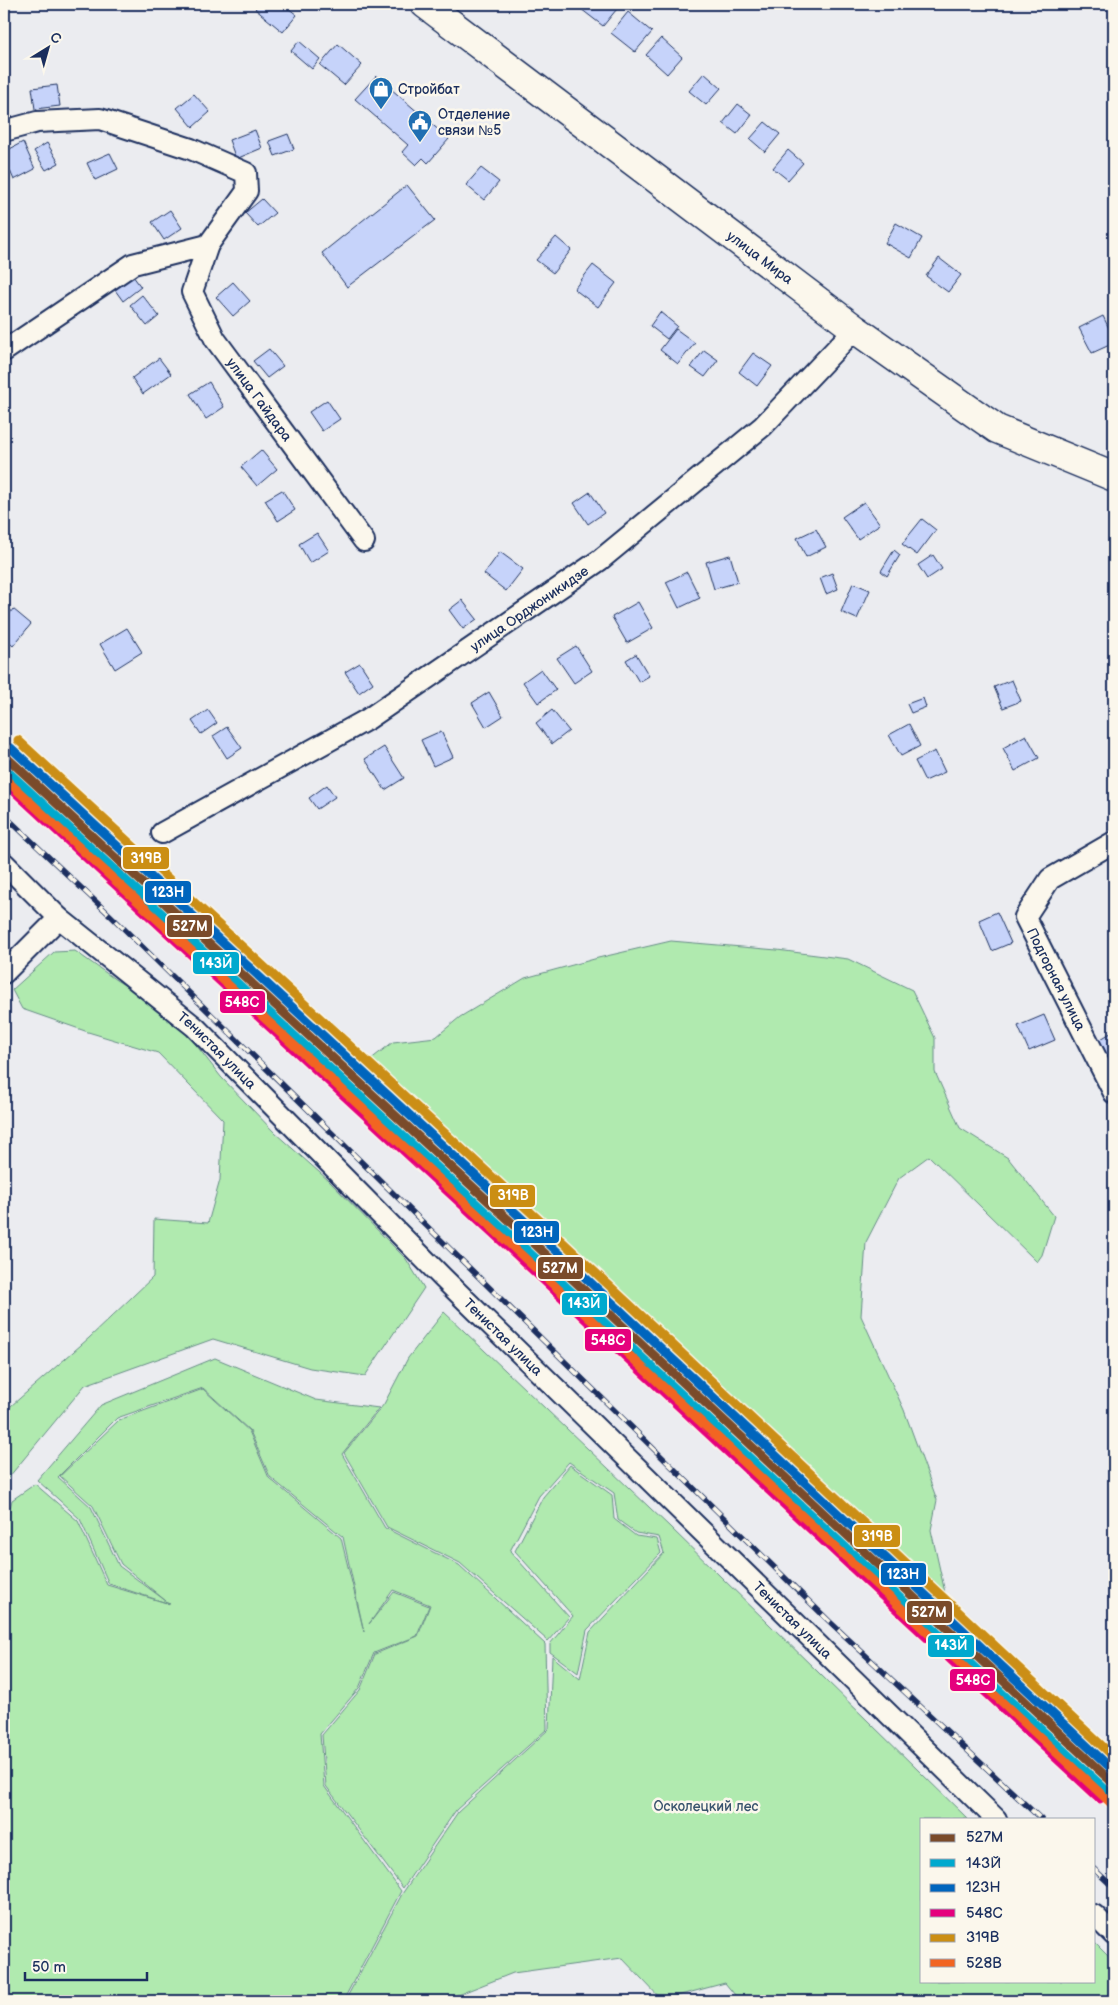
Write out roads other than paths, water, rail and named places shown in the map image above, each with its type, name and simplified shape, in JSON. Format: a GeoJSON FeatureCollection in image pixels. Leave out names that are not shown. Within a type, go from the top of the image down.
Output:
{"type":"FeatureCollection","features":[{"type":"Feature","properties":{"kind":"main road","name":"улица Мира"},"geometry":{"type":"LineString","coordinates":[[425,4],[855,329],[997,429],[1114,477]]}},
{"type":"Feature","properties":{"kind":"street","name":"улица Гайдара"},"geometry":{"type":"LineString","coordinates":[[4,131],[37,122],[100,118],[191,149],[246,173],[247,191],[208,245],[192,292],[215,338],[364,541]]}},
{"type":"Feature","properties":{"kind":"street"},"geometry":{"type":"LineString","coordinates":[[4,351],[133,264],[208,245]]}},
{"type":"Feature","properties":{"kind":"street","name":"улица Орджоникидзе"},"geometry":{"type":"LineString","coordinates":[[162,833],[368,719],[600,560],[763,426],[855,329]]}},
{"type":"Feature","properties":{"kind":"street","name":"Подгорная улица"},"geometry":{"type":"LineString","coordinates":[[1114,842],[1050,879],[1025,917],[1114,1093]]}},
{"type":"Feature","properties":{"kind":"street","name":"Тенистая улица"},"geometry":{"type":"LineString","coordinates":[[4,862],[59,918],[195,1027],[443,1278],[995,1818]]}},
{"type":"Feature","properties":{"kind":"street"},"geometry":{"type":"LineString","coordinates":[[4,973],[59,918]]}},
{"type":"Feature","properties":{"kind":"street"},"geometry":{"type":"LineString","coordinates":[[1096,1917],[1114,1935]]}},
{"type":"Feature","properties":{"kind":"railway"},"geometry":{"type":"LineString","coordinates":[[4,815],[111,916],[830,1622],[1040,1818]]}},
{"type":"Feature","properties":{"kind":"railway"},"geometry":{"type":"LineString","coordinates":[[1096,1871],[1114,1888]]}},
{"type":"Feature","properties":{"kind":"place","name":"Стройбат"},"geometry":{"type":"Point","coordinates":[381,110]}},
{"type":"Feature","properties":{"kind":"place","name":"Отделение связи №5"},"geometry":{"type":"Point","coordinates":[420,143]}},
{"type":"Feature","properties":{"kind":"park label","name":"Осколецкий лес"},"geometry":{"type":"Point","coordinates":[706,1806]}}]}
